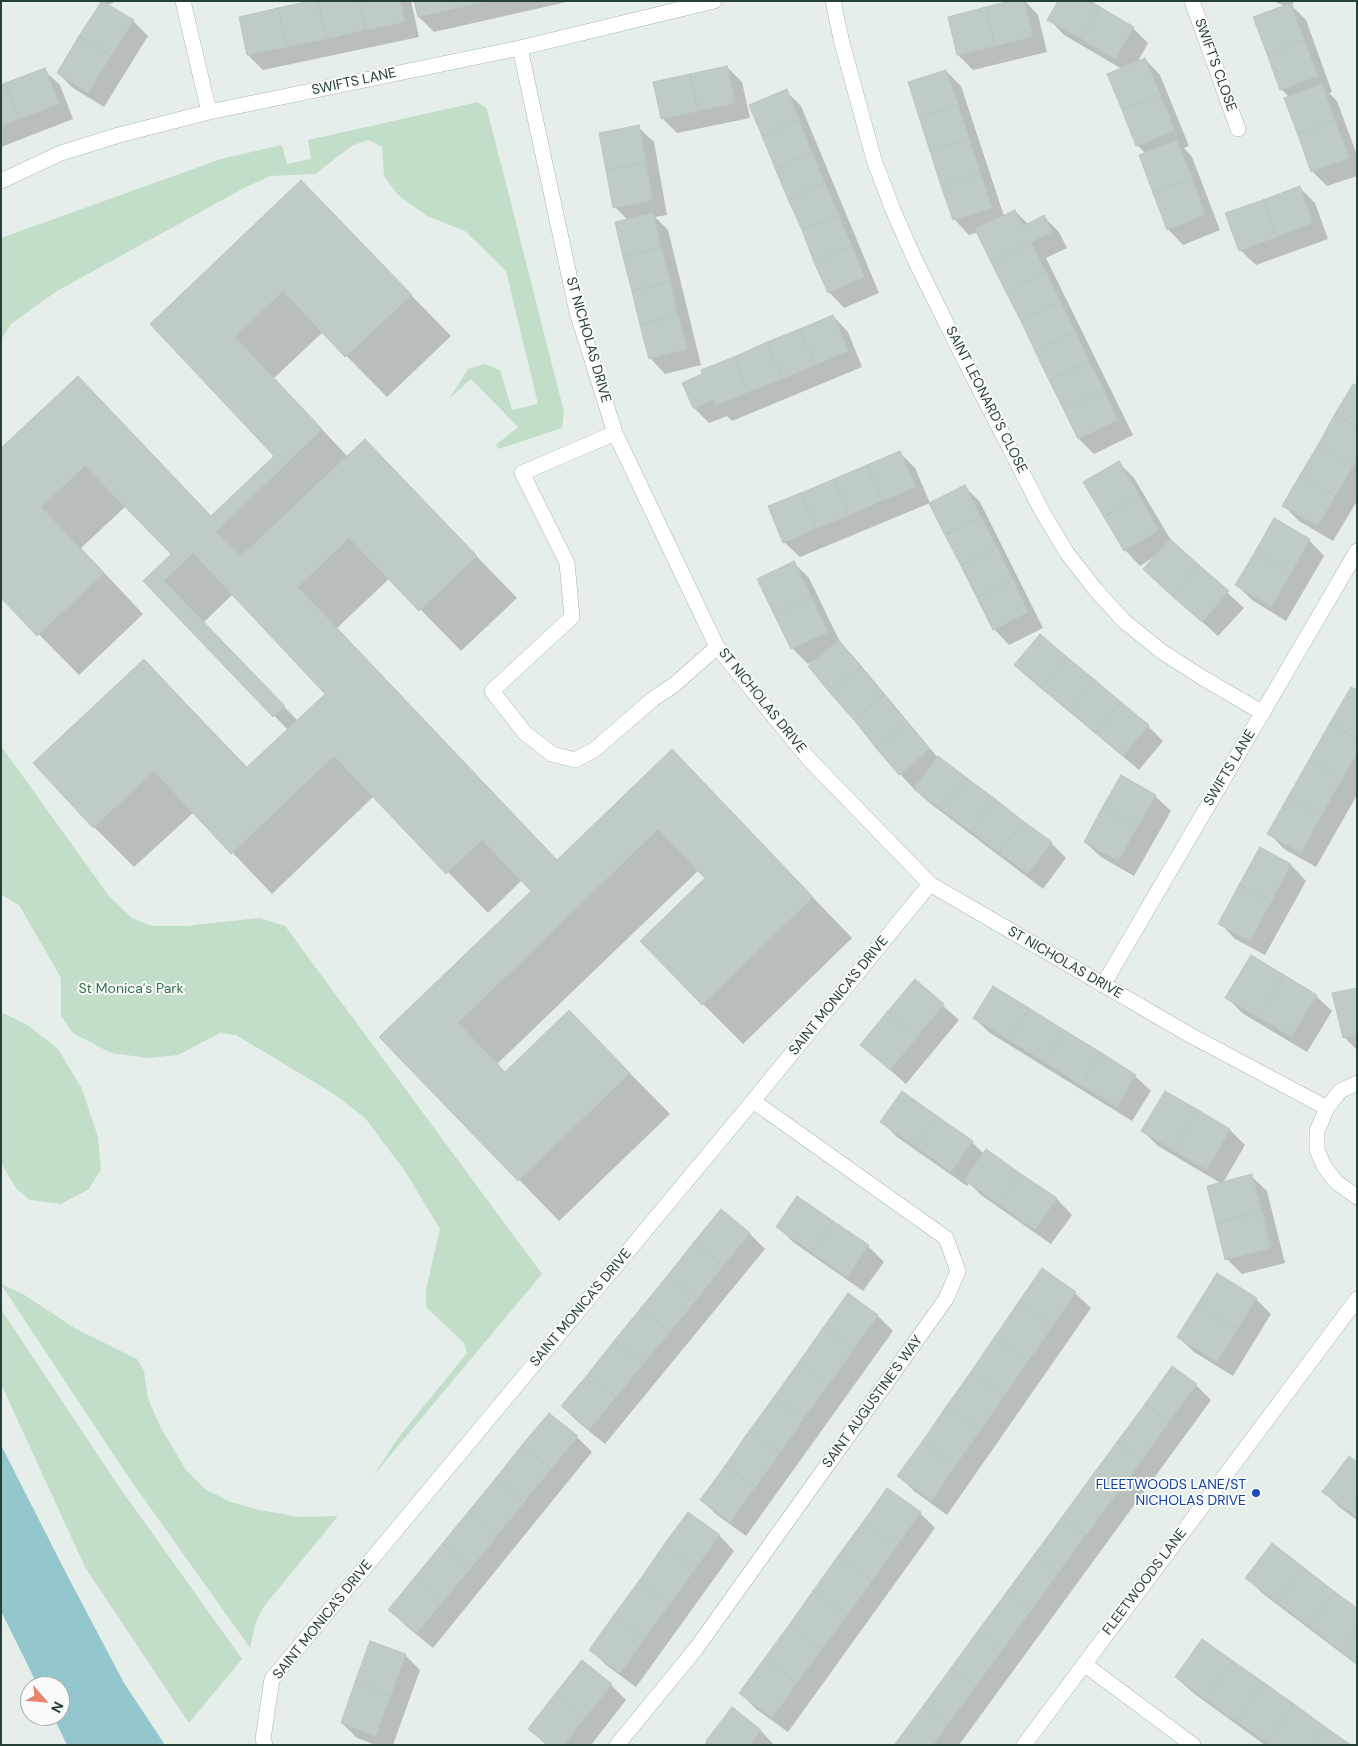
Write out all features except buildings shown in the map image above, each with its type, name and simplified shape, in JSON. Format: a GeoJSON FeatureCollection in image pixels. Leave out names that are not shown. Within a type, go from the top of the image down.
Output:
{"type":"FeatureCollection","features":[{"type":"Feature","properties":{"kind":"street"},"geometry":{"type":"LineString","coordinates":[[183,1],[209,112]]}},
{"type":"Feature","properties":{"kind":"street","name":"SWIFTS LANE"},"geometry":{"type":"LineString","coordinates":[[1,181],[61,153],[119,135],[209,112],[520,48],[673,6],[714,1]]}},
{"type":"Feature","properties":{"kind":"street","name":"SAINT LEONARD'S CLOSE"},"geometry":{"type":"LineString","coordinates":[[833,1],[842,43],[874,160],[893,210],[915,260],[964,359],[1044,513],[1067,553],[1094,588],[1124,621],[1153,645],[1203,678],[1263,713]]}},
{"type":"Feature","properties":{"kind":"street","name":"SWIFT'S CLOSE"},"geometry":{"type":"LineString","coordinates":[[1192,1],[1238,129]]}},
{"type":"Feature","properties":{"kind":"street","name":"ST NICHOLAS DRIVE"},"geometry":{"type":"LineString","coordinates":[[520,48],[576,312],[615,433],[717,647],[808,758],[930,884],[1190,1035],[1327,1108]]}},
{"type":"Feature","properties":{"kind":"street"},"geometry":{"type":"LineString","coordinates":[[615,433],[522,473],[567,563],[572,617],[492,691],[525,733],[552,754],[575,760],[594,750],[653,699],[674,685],[717,647]]}},
{"type":"Feature","properties":{"kind":"street","name":"SWIFTS LANE"},"geometry":{"type":"LineString","coordinates":[[1103,985],[1357,551]]}},
{"type":"Feature","properties":{"kind":"street","name":"SAINT MONICA'S DRIVE"},"geometry":{"type":"LineString","coordinates":[[265,1745],[263,1739],[272,1679],[753,1101],[930,884]]}},
{"type":"Feature","properties":{"kind":"street"},"geometry":{"type":"LineString","coordinates":[[1357,1082],[1340,1091],[1327,1108],[1317,1131],[1317,1150],[1324,1166],[1336,1182],[1357,1198]]}},
{"type":"Feature","properties":{"kind":"street","name":"SAINT AUGUSTINE'S WAY"},"geometry":{"type":"LineString","coordinates":[[617,1745],[695,1650],[946,1300],[958,1271],[946,1238],[753,1101]]}},
{"type":"Feature","properties":{"kind":"street","name":"FLEETWOODS LANE"},"geometry":{"type":"LineString","coordinates":[[1024,1745],[1357,1299]]}},
{"type":"Feature","properties":{"kind":"street"},"geometry":{"type":"LineString","coordinates":[[1084,1664],[1193,1745]]}},
{"type":"Feature","properties":{"kind":"green space"},"geometry":{"type":"Polygon","coordinates":[[[478,102],[487,109],[564,412],[562,428],[498,449],[496,445],[518,427],[471,379],[449,399],[468,369],[484,364],[500,370],[512,410],[538,404],[506,271],[465,231],[427,216],[398,195],[384,176],[382,147],[369,140],[353,145],[315,174],[270,176],[244,188],[57,291],[11,324],[1,340],[1,238],[221,159],[282,145],[287,164],[311,159],[308,140],[478,102]]]}},
{"type":"Feature","properties":{"kind":"green space","name":"St Monica's Park"},"geometry":{"type":"Polygon","coordinates":[[[1,746],[109,896],[132,918],[152,926],[185,926],[260,918],[285,926],[542,1274],[373,1476],[398,1438],[467,1353],[464,1343],[426,1307],[426,1289],[440,1229],[405,1171],[365,1118],[334,1094],[236,1035],[220,1033],[178,1055],[148,1058],[111,1053],[73,1033],[61,1016],[61,978],[19,905],[1,894],[1,746]]]}},
{"type":"Feature","properties":{"kind":"green space"},"geometry":{"type":"Polygon","coordinates":[[[1,1012],[29,1026],[58,1049],[82,1089],[98,1137],[101,1169],[89,1189],[61,1204],[30,1200],[16,1188],[1,1163],[1,1012]]]}},
{"type":"Feature","properties":{"kind":"green space"},"geometry":{"type":"Polygon","coordinates":[[[1,1284],[23,1294],[76,1329],[137,1359],[144,1371],[148,1399],[161,1428],[186,1470],[205,1489],[231,1502],[259,1510],[299,1517],[338,1516],[262,1609],[256,1622],[250,1648],[125,1472],[1,1284]]]}},
{"type":"Feature","properties":{"kind":"green space"},"geometry":{"type":"Polygon","coordinates":[[[1,1309],[113,1478],[242,1659],[189,1723],[85,1567],[1,1384],[1,1309]]]}},
{"type":"Feature","properties":{"kind":"water"},"geometry":{"type":"Polygon","coordinates":[[[1,1445],[124,1683],[165,1745],[67,1745],[58,1726],[70,1726],[70,1676],[33,1676],[1,1611],[1,1445]]]}},
{"type":"Feature","properties":{"kind":"place","name":"FLEETWOODS LANE/ST NICHOLAS DRIVE"},"geometry":{"type":"Point","coordinates":[1256,1493]}}]}
